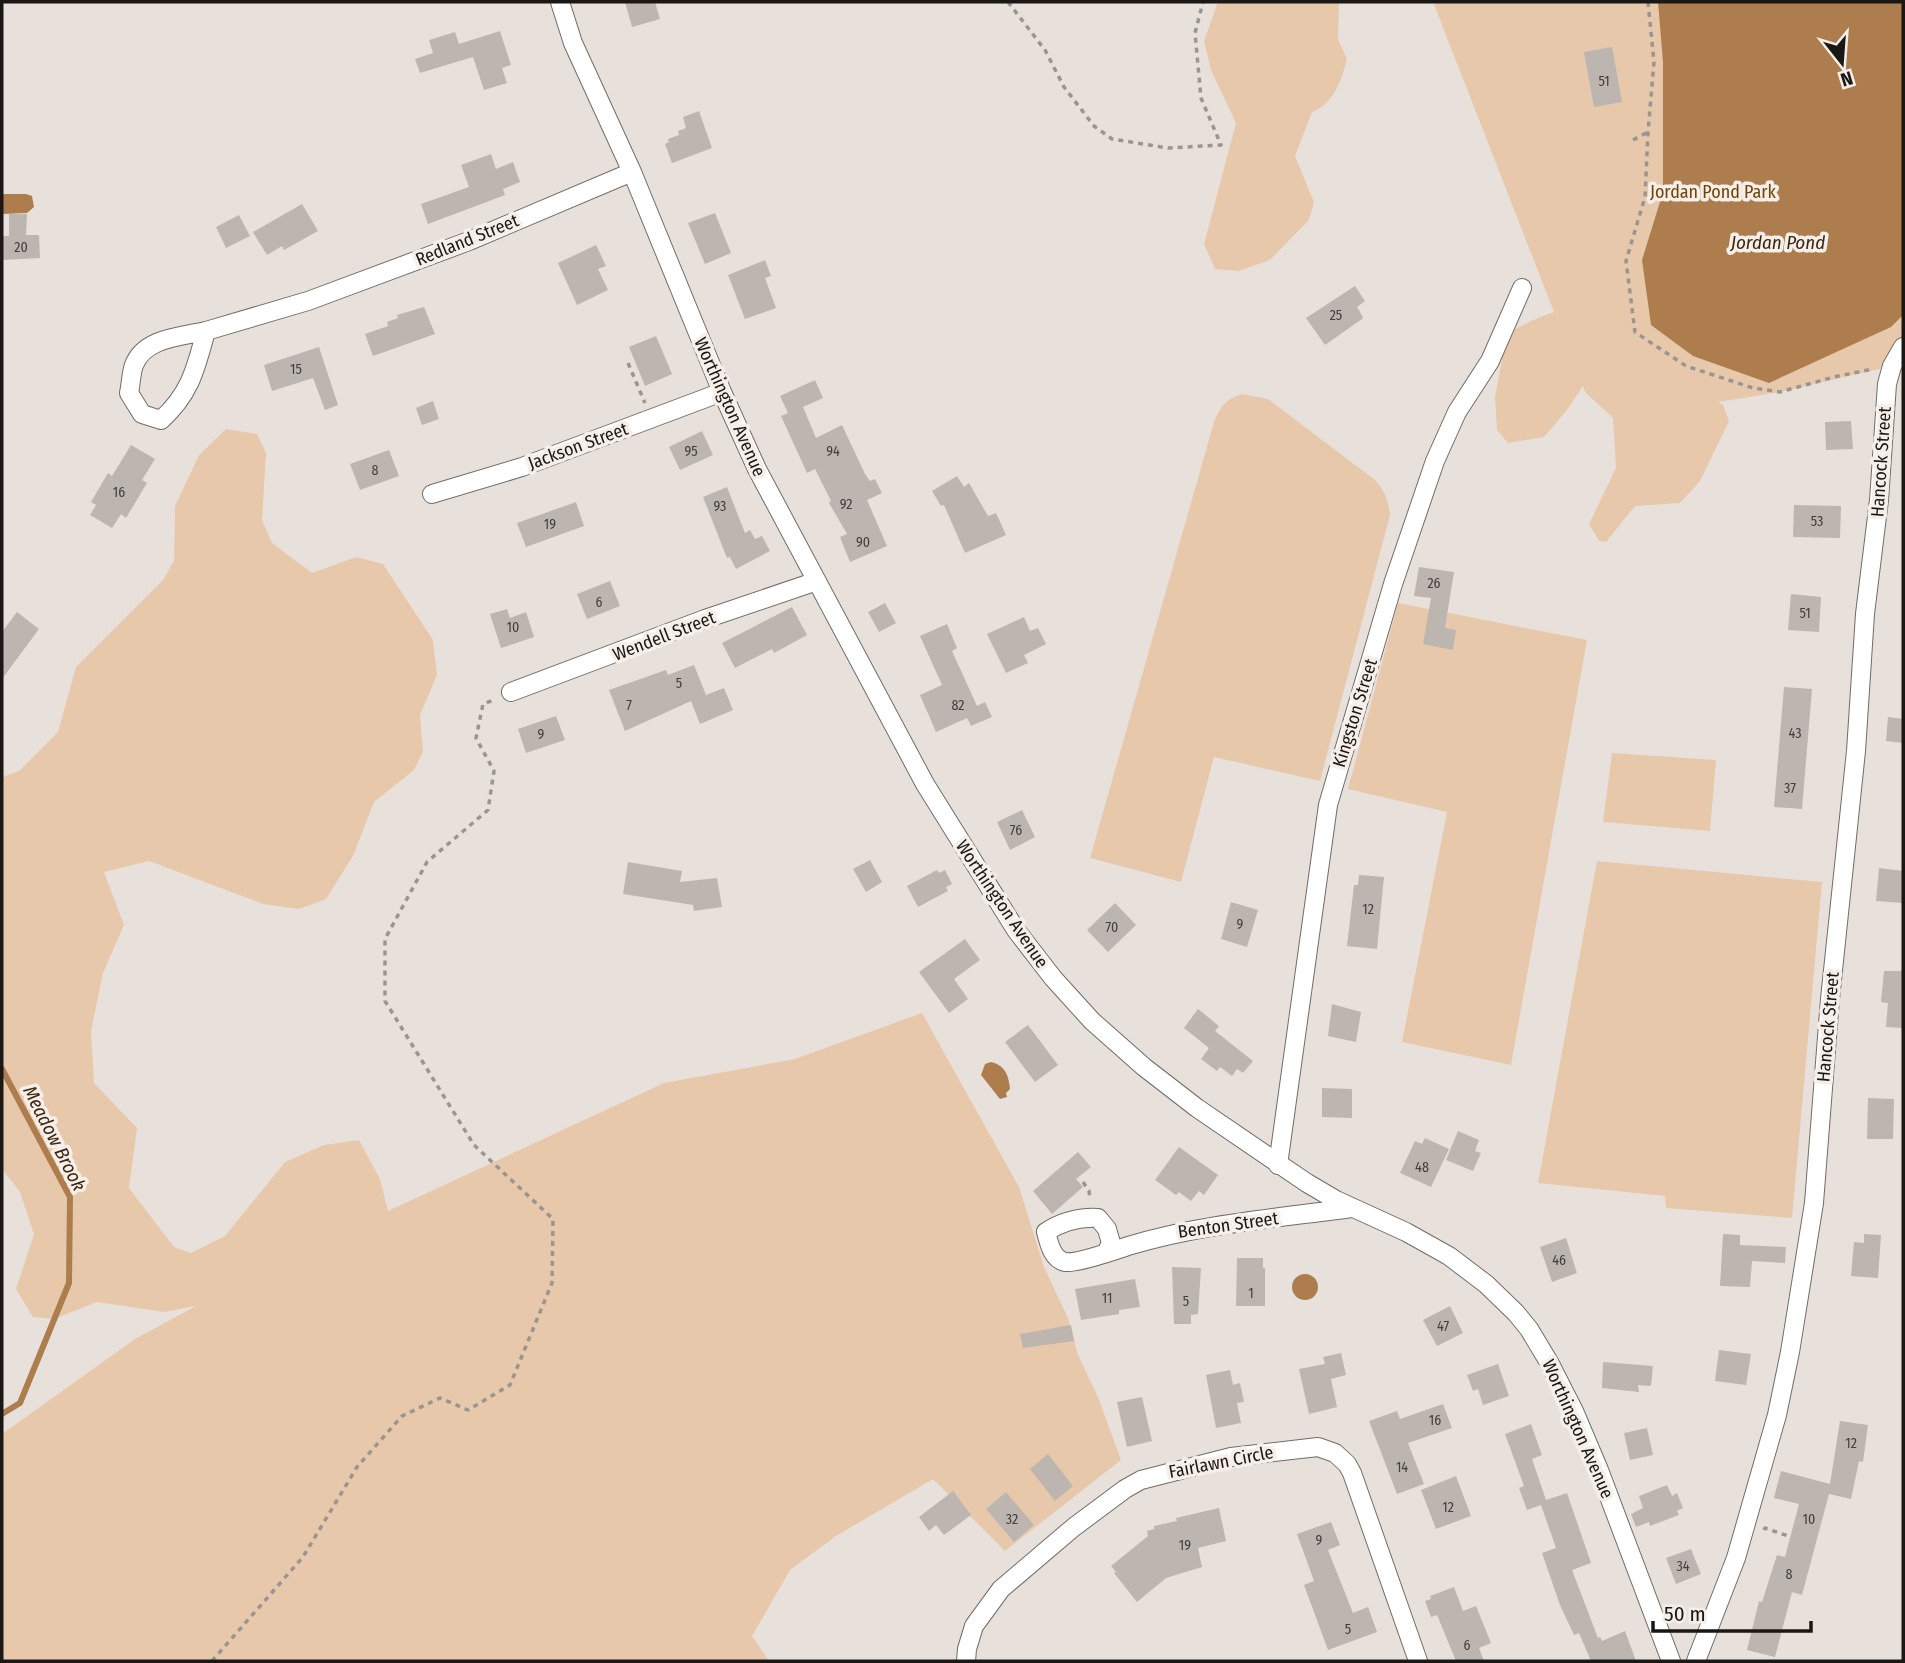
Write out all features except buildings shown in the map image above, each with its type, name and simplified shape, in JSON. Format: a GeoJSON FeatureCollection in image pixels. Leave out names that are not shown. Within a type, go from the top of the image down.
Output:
{"type":"FeatureCollection","features":[{"type":"Feature","properties":{"kind":"street","name":"Worthington Avenue"},"geometry":{"type":"LineString","coordinates":[[560,2],[573,43],[632,172],[722,392],[757,469],[925,784],[998,902],[1035,956],[1092,1021],[1126,1052],[1196,1108],[1278,1165],[1352,1208],[1406,1232],[1449,1256],[1486,1284],[1530,1329],[1572,1408],[1599,1469],[1671,1661]]}},
{"type":"Feature","properties":{"kind":"street","name":"Redland Street"},"geometry":{"type":"LineString","coordinates":[[205,331],[193,378],[177,406],[161,420],[142,414],[129,393],[134,364],[146,347],[170,338],[205,331],[301,303],[469,241],[632,172]]}},
{"type":"Feature","properties":{"kind":"street","name":"Kingston Street"},"geometry":{"type":"LineString","coordinates":[[1278,1165],[1328,805],[1393,584],[1435,461],[1457,412],[1490,361],[1522,288]]}},
{"type":"Feature","properties":{"kind":"street"},"geometry":{"type":"LineString","coordinates":[[1890,372],[1903,347]]}},
{"type":"Feature","properties":{"kind":"street","name":"Hancock Street"},"geometry":{"type":"LineString","coordinates":[[1696,1661],[1736,1558],[1777,1415],[1814,1203],[1830,999],[1856,751],[1865,614],[1879,500],[1890,372]]}},
{"type":"Feature","properties":{"kind":"street","name":"Jackson Street"},"geometry":{"type":"LineString","coordinates":[[432,494],[522,467],[722,392]]}},
{"type":"Feature","properties":{"kind":"street","name":"Wendell Street"},"geometry":{"type":"LineString","coordinates":[[510,692],[705,619],[817,581]]}},
{"type":"Feature","properties":{"kind":"street","name":"Benton Street"},"geometry":{"type":"LineString","coordinates":[[1106,1253],[1169,1234],[1352,1208]]}},
{"type":"Feature","properties":{"kind":"street","name":"Fairlawn Circle"},"geometry":{"type":"LineString","coordinates":[[966,1661],[974,1626],[1001,1589],[1073,1527],[1125,1489],[1158,1474],[1231,1457],[1318,1447],[1335,1453],[1352,1474],[1418,1661]]}},
{"type":"Feature","properties":{"kind":"path"},"geometry":{"type":"LineString","coordinates":[[1008,2],[1045,50],[1064,87],[1094,126],[1112,139],[1168,148],[1221,145],[1201,98],[1195,33],[1203,2]]}},
{"type":"Feature","properties":{"kind":"path"},"geometry":{"type":"LineString","coordinates":[[1648,2],[1654,62],[1645,197],[1626,261],[1635,332],[1686,366],[1753,388],[1780,392],[1835,377],[1890,372]]}},
{"type":"Feature","properties":{"kind":"path"},"geometry":{"type":"LineString","coordinates":[[1633,140],[1648,132]]}},
{"type":"Feature","properties":{"kind":"path"},"geometry":{"type":"LineString","coordinates":[[628,363],[652,418]]}},
{"type":"Feature","properties":{"kind":"path"},"geometry":{"type":"LineString","coordinates":[[212,1661],[303,1557],[357,1467],[402,1416],[440,1398],[468,1410],[510,1385],[552,1283],[553,1219],[474,1145],[385,1001],[384,939],[427,862],[488,810],[494,771],[476,738],[482,704],[510,692]]}},
{"type":"Feature","properties":{"kind":"path"},"geometry":{"type":"LineString","coordinates":[[1762,1535],[1765,1528],[1791,1537]]}},
{"type":"Feature","properties":{"kind":"green space"},"geometry":{"type":"Polygon","coordinates":[[[1218,2],[1339,2],[1338,39],[1347,59],[1331,97],[1326,104],[1312,112],[1295,156],[1314,202],[1309,220],[1270,260],[1239,271],[1215,269],[1204,244],[1236,123],[1211,70],[1204,41],[1218,2]]]}},
{"type":"Feature","properties":{"kind":"green space","name":"Jordan Pond Park"},"geometry":{"type":"Polygon","coordinates":[[[1433,2],[1903,2],[1903,347],[1892,366],[1780,392],[1718,402],[1723,405],[1729,421],[1700,481],[1680,503],[1635,506],[1606,542],[1599,541],[1589,524],[1616,468],[1613,418],[1585,392],[1583,386],[1544,437],[1508,443],[1497,430],[1495,397],[1507,333],[1554,312],[1433,2]]]}},
{"type":"Feature","properties":{"kind":"green space"},"geometry":{"type":"Polygon","coordinates":[[[1242,394],[1268,399],[1375,480],[1386,496],[1390,515],[1320,781],[1214,757],[1181,882],[1090,858],[1214,422],[1224,404],[1242,394]]]}},
{"type":"Feature","properties":{"kind":"green space"},"geometry":{"type":"Polygon","coordinates":[[[226,429],[257,434],[266,453],[262,520],[272,543],[312,573],[356,557],[383,564],[433,640],[437,675],[420,715],[423,752],[414,770],[374,802],[353,856],[326,899],[299,909],[263,904],[149,861],[104,872],[124,925],[103,973],[91,1031],[94,1083],[137,1128],[129,1188],[174,1247],[191,1253],[225,1236],[285,1162],[324,1145],[359,1140],[380,1179],[388,1211],[664,1083],[795,1059],[922,1013],[1019,1187],[1044,1267],[1068,1318],[1078,1355],[1098,1397],[1121,1460],[1005,1551],[933,1479],[836,1536],[790,1570],[752,1636],[769,1661],[2,1661],[2,1434],[135,1339],[196,1306],[164,1312],[97,1302],[54,1319],[33,1317],[16,1289],[34,1234],[20,1192],[2,1169],[2,777],[19,771],[58,732],[76,667],[163,580],[174,561],[175,506],[199,455],[226,429]]]}},
{"type":"Feature","properties":{"kind":"green space"},"geometry":{"type":"Polygon","coordinates":[[[1398,603],[1587,640],[1511,1065],[1402,1042],[1447,812],[1348,789],[1398,603]]]}},
{"type":"Feature","properties":{"kind":"green space"},"geometry":{"type":"Polygon","coordinates":[[[1612,753],[1716,760],[1710,831],[1603,822],[1612,753]]]}},
{"type":"Feature","properties":{"kind":"green space"},"geometry":{"type":"Polygon","coordinates":[[[1597,861],[1822,882],[1792,1218],[1666,1208],[1665,1196],[1538,1183],[1597,861]]]}},
{"type":"Feature","properties":{"kind":"water","name":"Jordan Pond"},"geometry":{"type":"Polygon","coordinates":[[[1658,2],[1903,2],[1903,315],[1891,327],[1769,383],[1693,356],[1651,325],[1642,260],[1663,192],[1663,62],[1658,2]]]}},
{"type":"Feature","properties":{"kind":"water"},"geometry":{"type":"Polygon","coordinates":[[[2,194],[32,196],[34,207],[27,213],[2,214],[2,194]]]}},
{"type":"Feature","properties":{"kind":"water"},"geometry":{"type":"Polygon","coordinates":[[[991,1062],[1003,1068],[1007,1076],[1010,1089],[1006,1093],[1007,1097],[1000,1099],[981,1075],[985,1064],[991,1062]]]}},
{"type":"Feature","properties":{"kind":"water"},"geometry":{"type":"Polygon","coordinates":[[[1305,1274],[1314,1278],[1318,1287],[1314,1296],[1305,1300],[1296,1296],[1292,1287],[1296,1278],[1305,1274]]]}},
{"type":"Feature","properties":{"kind":"waterway","name":"Meadow Brook"},"geometry":{"type":"LineString","coordinates":[[2,1069],[70,1197],[69,1283],[20,1403],[2,1414]]}}]}
